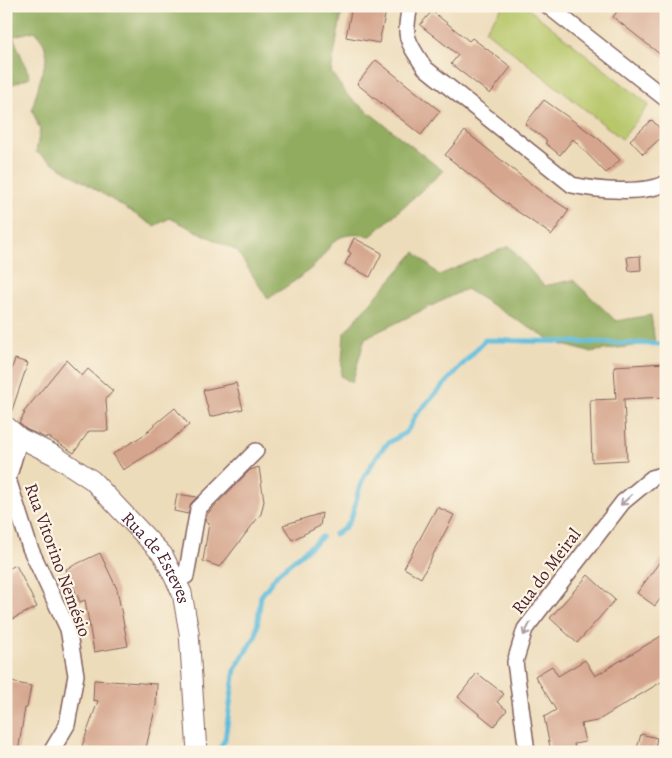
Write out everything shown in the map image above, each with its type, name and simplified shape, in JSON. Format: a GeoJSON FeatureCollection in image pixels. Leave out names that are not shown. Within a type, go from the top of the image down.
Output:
{"type":"FeatureCollection","features":[{"type":"Feature","properties":{"kind":"street"},"geometry":{"type":"LineString","coordinates":[[410,6],[405,31],[412,49],[425,68],[572,184],[591,189],[663,188]]}},
{"type":"Feature","properties":{"kind":"street"},"geometry":{"type":"LineString","coordinates":[[548,6],[666,99]]}},
{"type":"Feature","properties":{"kind":"street","name":"Rua de Esteves"},"geometry":{"type":"LineString","coordinates":[[13,432],[54,455],[92,480],[163,555],[182,593],[188,632],[197,752]]}},
{"type":"Feature","properties":{"kind":"street","name":"Rua Vitorino Nemésio"},"geometry":{"type":"LineString","coordinates":[[13,432],[8,479],[30,548],[68,629],[76,675],[67,725],[51,752]]}},
{"type":"Feature","properties":{"kind":"street"},"geometry":{"type":"LineString","coordinates":[[176,580],[186,576],[198,510],[256,451]]}},
{"type":"Feature","properties":{"kind":"street","name":"Rua do Meiral"},"geometry":{"type":"LineString","coordinates":[[527,752],[515,662],[525,629],[623,502],[652,478],[666,474]]}},
{"type":"Feature","properties":{"kind":"green space"},"geometry":{"type":"Polygon","coordinates":[[[6,6],[343,6],[331,72],[348,96],[443,171],[371,236],[356,235],[338,238],[309,270],[268,299],[237,251],[170,218],[154,226],[36,152],[40,130],[32,109],[47,56],[44,44],[35,31],[13,36],[30,77],[6,87],[6,6]]]}},
{"type":"Feature","properties":{"kind":"green space"},"geometry":{"type":"Polygon","coordinates":[[[503,6],[525,6],[649,105],[622,139],[485,30],[503,6]]]}},
{"type":"Feature","properties":{"kind":"green space"},"geometry":{"type":"Polygon","coordinates":[[[509,246],[544,286],[573,280],[616,321],[651,315],[655,343],[589,352],[553,342],[466,289],[365,338],[352,383],[341,376],[344,333],[415,252],[439,275],[509,246]]]}},
{"type":"Feature","properties":{"kind":"building"},"geometry":{"type":"Polygon","coordinates":[[[352,6],[386,11],[379,43],[346,37],[352,6]]]}},
{"type":"Feature","properties":{"kind":"building"},"geometry":{"type":"Polygon","coordinates":[[[621,6],[666,6],[666,59],[613,17],[621,6]]]}},
{"type":"Feature","properties":{"kind":"building"},"geometry":{"type":"Polygon","coordinates":[[[432,11],[469,41],[472,38],[511,67],[490,94],[451,64],[458,55],[420,25],[432,11]]]}},
{"type":"Feature","properties":{"kind":"building"},"geometry":{"type":"Polygon","coordinates":[[[376,60],[440,111],[421,135],[357,84],[376,60]]]}},
{"type":"Feature","properties":{"kind":"building"},"geometry":{"type":"Polygon","coordinates":[[[544,100],[599,139],[620,160],[606,173],[573,139],[560,155],[545,143],[547,141],[525,124],[544,100]]]}},
{"type":"Feature","properties":{"kind":"building"},"geometry":{"type":"Polygon","coordinates":[[[652,120],[665,134],[643,154],[630,140],[652,120]]]}},
{"type":"Feature","properties":{"kind":"building"},"geometry":{"type":"Polygon","coordinates":[[[465,131],[541,192],[569,210],[552,235],[508,205],[445,155],[465,131]]]}},
{"type":"Feature","properties":{"kind":"building"},"geometry":{"type":"Polygon","coordinates":[[[354,238],[382,253],[370,277],[345,264],[351,253],[348,251],[354,238]]]}},
{"type":"Feature","properties":{"kind":"building"},"geometry":{"type":"Polygon","coordinates":[[[640,256],[641,270],[629,271],[627,257],[640,256]]]}},
{"type":"Feature","properties":{"kind":"building"},"geometry":{"type":"Polygon","coordinates":[[[15,359],[28,363],[10,416],[6,415],[6,386],[15,359]]]}},
{"type":"Feature","properties":{"kind":"building"},"geometry":{"type":"Polygon","coordinates":[[[66,360],[82,376],[88,369],[113,391],[106,399],[108,431],[89,431],[74,453],[47,436],[46,438],[26,429],[19,423],[25,413],[23,413],[66,360]]]}},
{"type":"Feature","properties":{"kind":"building"},"geometry":{"type":"Polygon","coordinates":[[[666,363],[666,397],[624,399],[627,460],[592,462],[590,400],[616,399],[614,366],[666,363]]]}},
{"type":"Feature","properties":{"kind":"building"},"geometry":{"type":"Polygon","coordinates":[[[236,383],[243,409],[210,417],[203,390],[236,383]]]}},
{"type":"Feature","properties":{"kind":"building"},"geometry":{"type":"Polygon","coordinates":[[[175,408],[189,425],[167,443],[123,470],[113,454],[150,431],[147,431],[175,408]]]}},
{"type":"Feature","properties":{"kind":"building"},"geometry":{"type":"Polygon","coordinates":[[[259,467],[264,501],[261,514],[220,567],[203,561],[209,523],[205,521],[207,514],[250,470],[259,467]]]}},
{"type":"Feature","properties":{"kind":"building"},"geometry":{"type":"Polygon","coordinates":[[[177,494],[197,497],[191,503],[188,514],[174,511],[177,494]]]}},
{"type":"Feature","properties":{"kind":"building"},"geometry":{"type":"Polygon","coordinates":[[[437,507],[454,515],[421,578],[404,568],[437,507]]]}},
{"type":"Feature","properties":{"kind":"building"},"geometry":{"type":"Polygon","coordinates":[[[322,513],[320,526],[292,540],[283,525],[322,513]]]}},
{"type":"Feature","properties":{"kind":"building"},"geometry":{"type":"Polygon","coordinates":[[[100,553],[117,589],[128,646],[94,652],[85,600],[80,602],[66,569],[100,553]]]}},
{"type":"Feature","properties":{"kind":"building"},"geometry":{"type":"Polygon","coordinates":[[[666,553],[666,591],[655,606],[637,593],[666,553]]]}},
{"type":"Feature","properties":{"kind":"building"},"geometry":{"type":"Polygon","coordinates":[[[16,565],[37,607],[6,622],[6,570],[16,565]]]}},
{"type":"Feature","properties":{"kind":"building"},"geometry":{"type":"Polygon","coordinates":[[[588,575],[615,600],[577,643],[550,618],[588,575]]]}},
{"type":"Feature","properties":{"kind":"building"},"geometry":{"type":"Polygon","coordinates":[[[666,633],[666,679],[597,721],[581,724],[585,742],[574,744],[576,752],[551,752],[544,717],[556,710],[535,676],[552,666],[558,676],[585,660],[595,676],[666,633]]]}},
{"type":"Feature","properties":{"kind":"building"},"geometry":{"type":"Polygon","coordinates":[[[477,673],[504,694],[497,702],[507,710],[494,726],[458,697],[477,673]]]}},
{"type":"Feature","properties":{"kind":"building"},"geometry":{"type":"Polygon","coordinates":[[[94,680],[157,684],[156,705],[145,752],[97,752],[82,746],[98,701],[93,700],[94,680]]]}},
{"type":"Feature","properties":{"kind":"building"},"geometry":{"type":"Polygon","coordinates":[[[6,681],[31,686],[27,708],[25,708],[18,752],[6,752],[6,681]]]}},
{"type":"Feature","properties":{"kind":"building"},"geometry":{"type":"Polygon","coordinates":[[[641,734],[657,738],[654,752],[636,752],[641,734]]]}},
{"type":"Feature","properties":{"kind":"waterway"},"geometry":{"type":"LineString","coordinates":[[335,534],[343,530],[352,517],[360,485],[383,448],[405,433],[415,416],[485,340],[666,344]]}},
{"type":"Feature","properties":{"kind":"waterway"},"geometry":{"type":"LineString","coordinates":[[218,752],[225,739],[235,669],[256,635],[261,596],[278,573],[322,537]]}}]}
